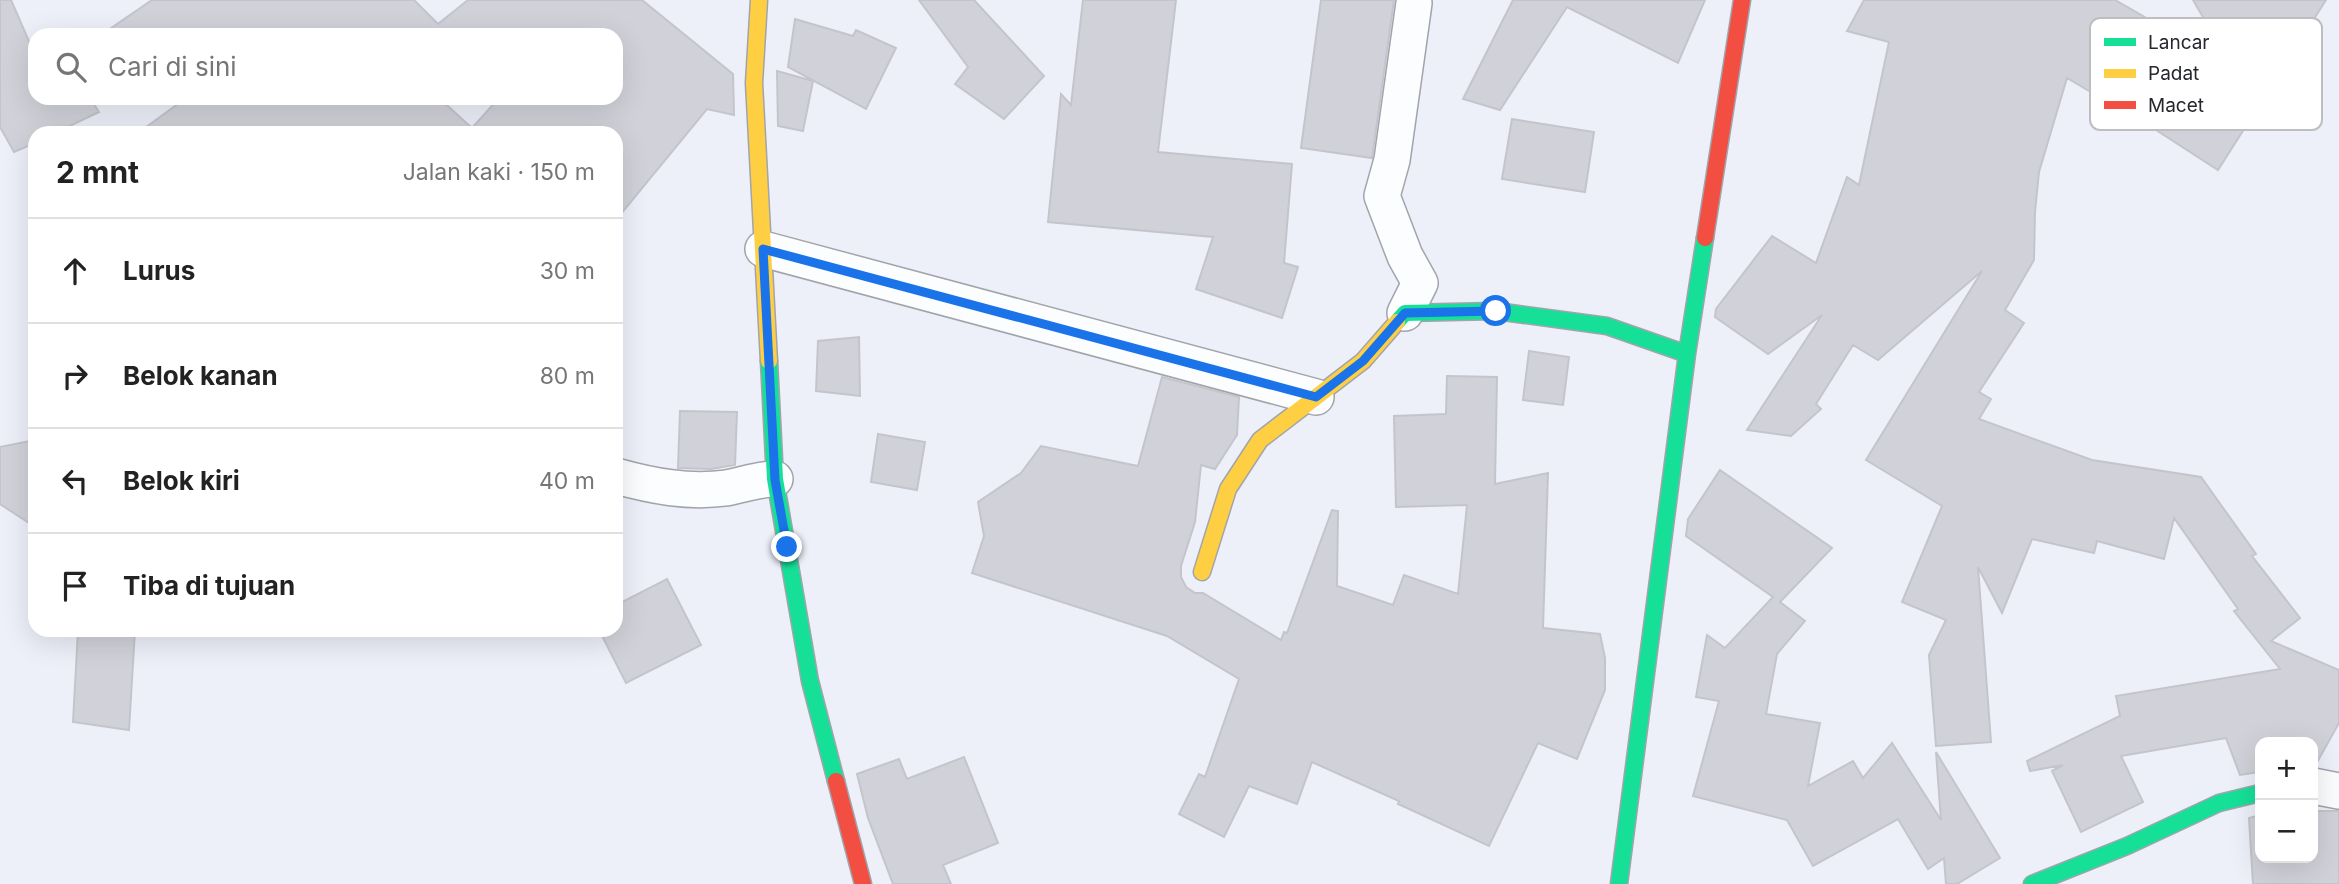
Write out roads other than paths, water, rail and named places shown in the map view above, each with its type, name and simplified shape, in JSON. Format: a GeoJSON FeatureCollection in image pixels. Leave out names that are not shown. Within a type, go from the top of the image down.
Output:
{"type":"FeatureCollection","features":[{"type":"Feature","properties":{"kind":"street"},"geometry":{"type":"LineString","coordinates":[[759,0],[754,83],[775,480],[810,681],[863,884]]}},
{"type":"Feature","properties":{"kind":"street"},"geometry":{"type":"LineString","coordinates":[[1619,884],[1687,354],[1742,0]]}},
{"type":"Feature","properties":{"kind":"street"},"geometry":{"type":"LineString","coordinates":[[1202,572],[1228,489],[1260,440],[1363,361],[1405,313],[1420,283],[1405,256],[1382,196],[1392,160],[1414,2]]}},
{"type":"Feature","properties":{"kind":"street"},"geometry":{"type":"LineString","coordinates":[[763,249],[1316,397]]}},
{"type":"Feature","properties":{"kind":"street"},"geometry":{"type":"LineString","coordinates":[[1405,313],[1496,311],[1607,326],[1687,354]]}},
{"type":"Feature","properties":{"kind":"street"},"geometry":{"type":"LineString","coordinates":[[623,478],[651,485],[685,489],[724,488],[761,480],[775,480]]}},
{"type":"Feature","properties":{"kind":"street"},"geometry":{"type":"LineString","coordinates":[[2318,787],[2339,791]]}},
{"type":"Feature","properties":{"kind":"street"},"geometry":{"type":"LineString","coordinates":[[2032,884],[2127,846],[2219,803],[2255,794]]}}]}
